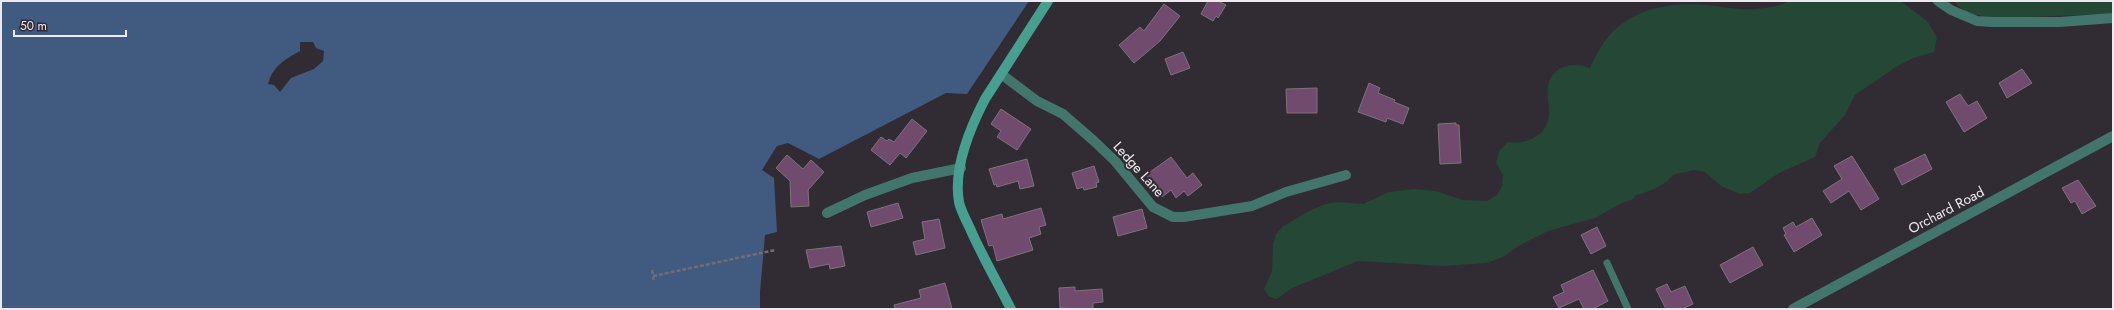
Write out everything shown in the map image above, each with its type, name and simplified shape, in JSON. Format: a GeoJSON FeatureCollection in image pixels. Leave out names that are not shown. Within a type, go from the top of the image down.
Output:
{"type":"FeatureCollection","features":[{"type":"Feature","properties":{"kind":"main road"},"geometry":{"type":"LineString","coordinates":[[1011,309],[977,244],[959,202],[961,168],[977,115],[1001,74],[1048,1]]}},
{"type":"Feature","properties":{"kind":"street"},"geometry":{"type":"LineString","coordinates":[[1938,1],[1951,10],[1964,16],[1993,22],[2060,22],[2113,18]]}},
{"type":"Feature","properties":{"kind":"street","name":"Ledge Lane"},"geometry":{"type":"LineString","coordinates":[[1001,74],[1037,101],[1062,114],[1115,161],[1153,207],[1173,217],[1184,217],[1252,206],[1286,192],[1346,175]]}},
{"type":"Feature","properties":{"kind":"street","name":"Orchard Road"},"geometry":{"type":"LineString","coordinates":[[1793,309],[2113,136]]}},
{"type":"Feature","properties":{"kind":"street"},"geometry":{"type":"LineString","coordinates":[[827,213],[865,195],[912,178],[961,168]]}},
{"type":"Feature","properties":{"kind":"lane"},"geometry":{"type":"LineString","coordinates":[[1607,263],[1628,309]]}},
{"type":"Feature","properties":{"kind":"path"},"geometry":{"type":"LineString","coordinates":[[653,276],[775,250]]}},
{"type":"Feature","properties":{"kind":"path"},"geometry":{"type":"LineString","coordinates":[[652,270],[654,281]]}},
{"type":"Feature","properties":{"kind":"green space"},"geometry":{"type":"Polygon","coordinates":[[[1790,1],[1901,1],[1928,22],[1937,38],[1934,52],[1913,58],[1896,67],[1855,95],[1845,115],[1820,143],[1815,157],[1779,173],[1750,193],[1740,194],[1721,186],[1705,172],[1694,170],[1673,175],[1666,182],[1656,188],[1636,195],[1633,199],[1620,204],[1595,218],[1548,231],[1520,245],[1503,257],[1487,263],[1444,266],[1358,261],[1292,288],[1277,299],[1269,297],[1264,289],[1272,271],[1273,244],[1276,234],[1282,227],[1309,211],[1326,204],[1338,202],[1363,204],[1389,192],[1414,189],[1436,191],[1462,200],[1487,201],[1497,195],[1502,186],[1503,175],[1496,163],[1499,151],[1508,142],[1515,143],[1529,140],[1541,133],[1545,128],[1549,114],[1547,93],[1550,79],[1558,70],[1570,65],[1590,68],[1605,41],[1616,29],[1628,20],[1655,8],[1685,4],[1753,9],[1772,7],[1790,1]]]}},
{"type":"Feature","properties":{"kind":"green space"},"geometry":{"type":"Polygon","coordinates":[[[1956,1],[2113,1],[2113,14],[1994,18],[1967,13],[1956,4],[1956,1]]]}},
{"type":"Feature","properties":{"kind":"water"},"geometry":{"type":"Polygon","coordinates":[[[1,1],[1029,1],[967,94],[946,93],[819,159],[788,143],[777,146],[762,170],[774,178],[777,232],[765,235],[760,309],[1,309],[1,1]],[[300,42],[300,51],[289,57],[276,68],[268,84],[274,85],[280,92],[291,78],[314,69],[323,61],[324,51],[316,48],[313,42],[300,42]]]}},
{"type":"Feature","properties":{"kind":"building"},"geometry":{"type":"Polygon","coordinates":[[[1208,1],[1218,1],[1226,5],[1218,18],[1216,16],[1213,21],[1201,14],[1208,1]]]}},
{"type":"Feature","properties":{"kind":"building"},"geometry":{"type":"Polygon","coordinates":[[[1164,4],[1180,16],[1160,41],[1134,63],[1119,45],[1140,27],[1144,31],[1164,4]]]}},
{"type":"Feature","properties":{"kind":"building"},"geometry":{"type":"Polygon","coordinates":[[[1183,52],[1190,68],[1171,75],[1165,59],[1183,52]]]}},
{"type":"Feature","properties":{"kind":"building"},"geometry":{"type":"Polygon","coordinates":[[[2022,69],[2032,83],[2007,98],[1999,83],[2022,69]]]}},
{"type":"Feature","properties":{"kind":"building"},"geometry":{"type":"Polygon","coordinates":[[[1369,83],[1380,88],[1378,93],[1409,108],[1403,124],[1387,118],[1386,122],[1358,112],[1369,83]]]}},
{"type":"Feature","properties":{"kind":"building"},"geometry":{"type":"Polygon","coordinates":[[[1317,88],[1317,113],[1287,113],[1286,89],[1317,88]]]}},
{"type":"Feature","properties":{"kind":"building"},"geometry":{"type":"Polygon","coordinates":[[[1960,94],[1968,106],[1977,101],[1987,118],[1964,132],[1946,102],[1960,94]]]}},
{"type":"Feature","properties":{"kind":"building"},"geometry":{"type":"Polygon","coordinates":[[[1001,109],[1031,129],[1017,150],[997,137],[1001,131],[991,124],[1001,109]]]}},
{"type":"Feature","properties":{"kind":"building"},"geometry":{"type":"Polygon","coordinates":[[[912,119],[927,131],[906,158],[900,153],[890,165],[871,150],[881,137],[887,141],[889,139],[894,142],[912,119]]]}},
{"type":"Feature","properties":{"kind":"building"},"geometry":{"type":"Polygon","coordinates":[[[1456,123],[1456,125],[1459,125],[1461,163],[1440,164],[1438,124],[1456,123]]]}},
{"type":"Feature","properties":{"kind":"building"},"geometry":{"type":"Polygon","coordinates":[[[1925,154],[1932,169],[1902,185],[1894,169],[1925,154]]]}},
{"type":"Feature","properties":{"kind":"building"},"geometry":{"type":"Polygon","coordinates":[[[787,155],[803,169],[811,160],[824,172],[808,190],[809,206],[791,207],[790,181],[776,168],[787,155]]]}},
{"type":"Feature","properties":{"kind":"building"},"geometry":{"type":"Polygon","coordinates":[[[1852,156],[1879,199],[1861,210],[1849,191],[1831,203],[1823,191],[1842,179],[1834,166],[1852,156]]]}},
{"type":"Feature","properties":{"kind":"building"},"geometry":{"type":"Polygon","coordinates":[[[1171,157],[1187,178],[1193,173],[1202,185],[1188,196],[1184,191],[1176,198],[1171,190],[1162,197],[1146,175],[1171,157]]]}},
{"type":"Feature","properties":{"kind":"building"},"geometry":{"type":"Polygon","coordinates":[[[1027,159],[1034,186],[1020,189],[1018,181],[997,187],[996,184],[994,185],[989,169],[1027,159]]]}},
{"type":"Feature","properties":{"kind":"building"},"geometry":{"type":"Polygon","coordinates":[[[1094,166],[1099,182],[1096,183],[1097,187],[1084,190],[1083,187],[1077,189],[1072,173],[1094,166]]]}},
{"type":"Feature","properties":{"kind":"building"},"geometry":{"type":"Polygon","coordinates":[[[2078,180],[2096,206],[2082,214],[2075,201],[2071,203],[2062,188],[2078,180]]]}},
{"type":"Feature","properties":{"kind":"building"},"geometry":{"type":"Polygon","coordinates":[[[898,203],[903,218],[871,227],[867,212],[898,203]]]}},
{"type":"Feature","properties":{"kind":"building"},"geometry":{"type":"Polygon","coordinates":[[[1041,208],[1046,225],[1039,227],[1041,234],[1029,238],[1033,250],[997,261],[993,245],[989,246],[981,220],[1002,214],[1003,219],[1041,208]]]}},
{"type":"Feature","properties":{"kind":"building"},"geometry":{"type":"Polygon","coordinates":[[[1142,209],[1147,228],[1118,236],[1113,217],[1142,209]]]}},
{"type":"Feature","properties":{"kind":"building"},"geometry":{"type":"Polygon","coordinates":[[[1812,218],[1822,235],[1794,252],[1784,235],[1786,234],[1783,228],[1793,222],[1796,227],[1812,218]]]}},
{"type":"Feature","properties":{"kind":"building"},"geometry":{"type":"Polygon","coordinates":[[[939,219],[945,248],[916,255],[913,242],[925,239],[922,222],[939,219]]]}},
{"type":"Feature","properties":{"kind":"building"},"geometry":{"type":"Polygon","coordinates":[[[1597,227],[1606,246],[1591,254],[1581,235],[1597,227]]]}},
{"type":"Feature","properties":{"kind":"building"},"geometry":{"type":"Polygon","coordinates":[[[841,246],[845,266],[830,269],[829,264],[810,268],[806,250],[841,246]]]}},
{"type":"Feature","properties":{"kind":"building"},"geometry":{"type":"Polygon","coordinates":[[[1753,247],[1763,265],[1730,283],[1720,265],[1753,247]]]}},
{"type":"Feature","properties":{"kind":"building"},"geometry":{"type":"Polygon","coordinates":[[[1593,270],[1608,301],[1593,309],[1584,309],[1579,299],[1559,308],[1553,297],[1564,292],[1561,285],[1593,270]]]}},
{"type":"Feature","properties":{"kind":"building"},"geometry":{"type":"Polygon","coordinates":[[[945,283],[952,309],[895,309],[894,305],[921,298],[919,290],[945,283]]]}},
{"type":"Feature","properties":{"kind":"building"},"geometry":{"type":"Polygon","coordinates":[[[1667,284],[1671,292],[1685,286],[1693,304],[1682,309],[1666,309],[1656,289],[1667,284]]]}},
{"type":"Feature","properties":{"kind":"building"},"geometry":{"type":"Polygon","coordinates":[[[1075,287],[1075,291],[1102,289],[1103,302],[1093,303],[1093,309],[1060,308],[1059,288],[1075,287]]]}}]}
